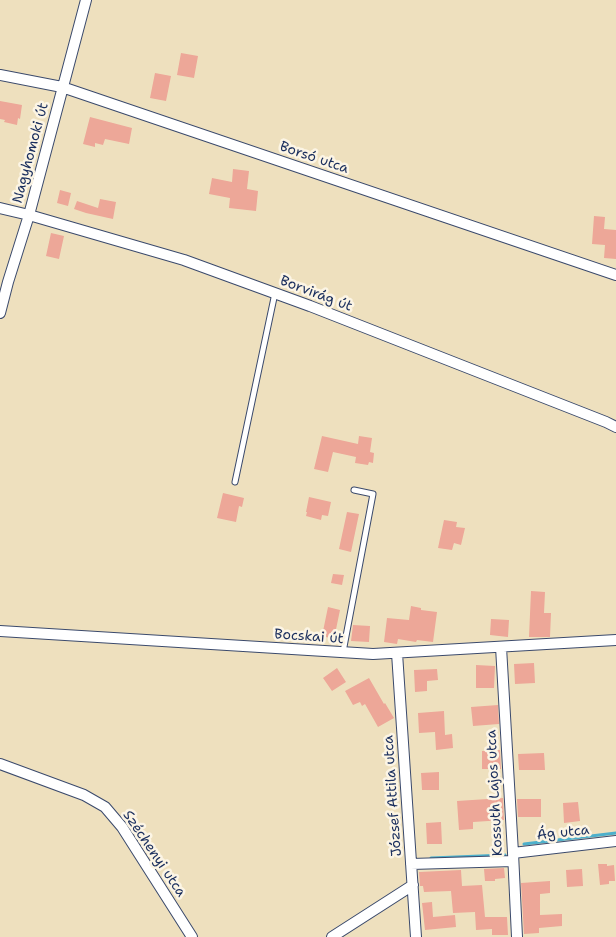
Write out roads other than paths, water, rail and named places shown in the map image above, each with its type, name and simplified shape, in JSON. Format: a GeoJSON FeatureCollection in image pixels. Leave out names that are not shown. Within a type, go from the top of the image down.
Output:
{"type":"FeatureCollection","features":[{"type":"Feature","properties":{"kind":"street","name":"Nagyhomoki út"},"geometry":{"type":"LineString","coordinates":[[0,313],[29,214],[86,0]]}},
{"type":"Feature","properties":{"kind":"street","name":"Borsó utca"},"geometry":{"type":"LineString","coordinates":[[0,76],[62,87],[616,275]]}},
{"type":"Feature","properties":{"kind":"street","name":"Borvirág út"},"geometry":{"type":"LineString","coordinates":[[0,208],[29,214],[184,260],[275,293],[616,427]]}},
{"type":"Feature","properties":{"kind":"street","name":"Bocskai út"},"geometry":{"type":"LineString","coordinates":[[1,632],[373,654],[616,640]]}},
{"type":"Feature","properties":{"kind":"street","name":"Kossuth Lajos utca"},"geometry":{"type":"LineString","coordinates":[[500,647],[517,937]]}},
{"type":"Feature","properties":{"kind":"street","name":"József Attila utca"},"geometry":{"type":"LineString","coordinates":[[397,653],[416,937]]}},
{"type":"Feature","properties":{"kind":"street","name":"Széchenyi utca"},"geometry":{"type":"LineString","coordinates":[[0,764],[84,795],[105,807],[122,827],[192,937]]}},
{"type":"Feature","properties":{"kind":"street","name":"Ág utca"},"geometry":{"type":"LineString","coordinates":[[411,864],[513,857],[616,842]]}},
{"type":"Feature","properties":{"kind":"street"},"geometry":{"type":"LineString","coordinates":[[332,937],[412,884]]}},
{"type":"Feature","properties":{"kind":"lane"},"geometry":{"type":"LineString","coordinates":[[235,482],[275,293]]}},
{"type":"Feature","properties":{"kind":"lane"},"geometry":{"type":"LineString","coordinates":[[342,652],[373,494],[354,490]]}},
{"type":"Feature","properties":{"kind":"waterway"},"geometry":{"type":"LineString","coordinates":[[524,844],[616,833]]}},
{"type":"Feature","properties":{"kind":"waterway"},"geometry":{"type":"LineString","coordinates":[[431,858],[505,855]]}}]}
